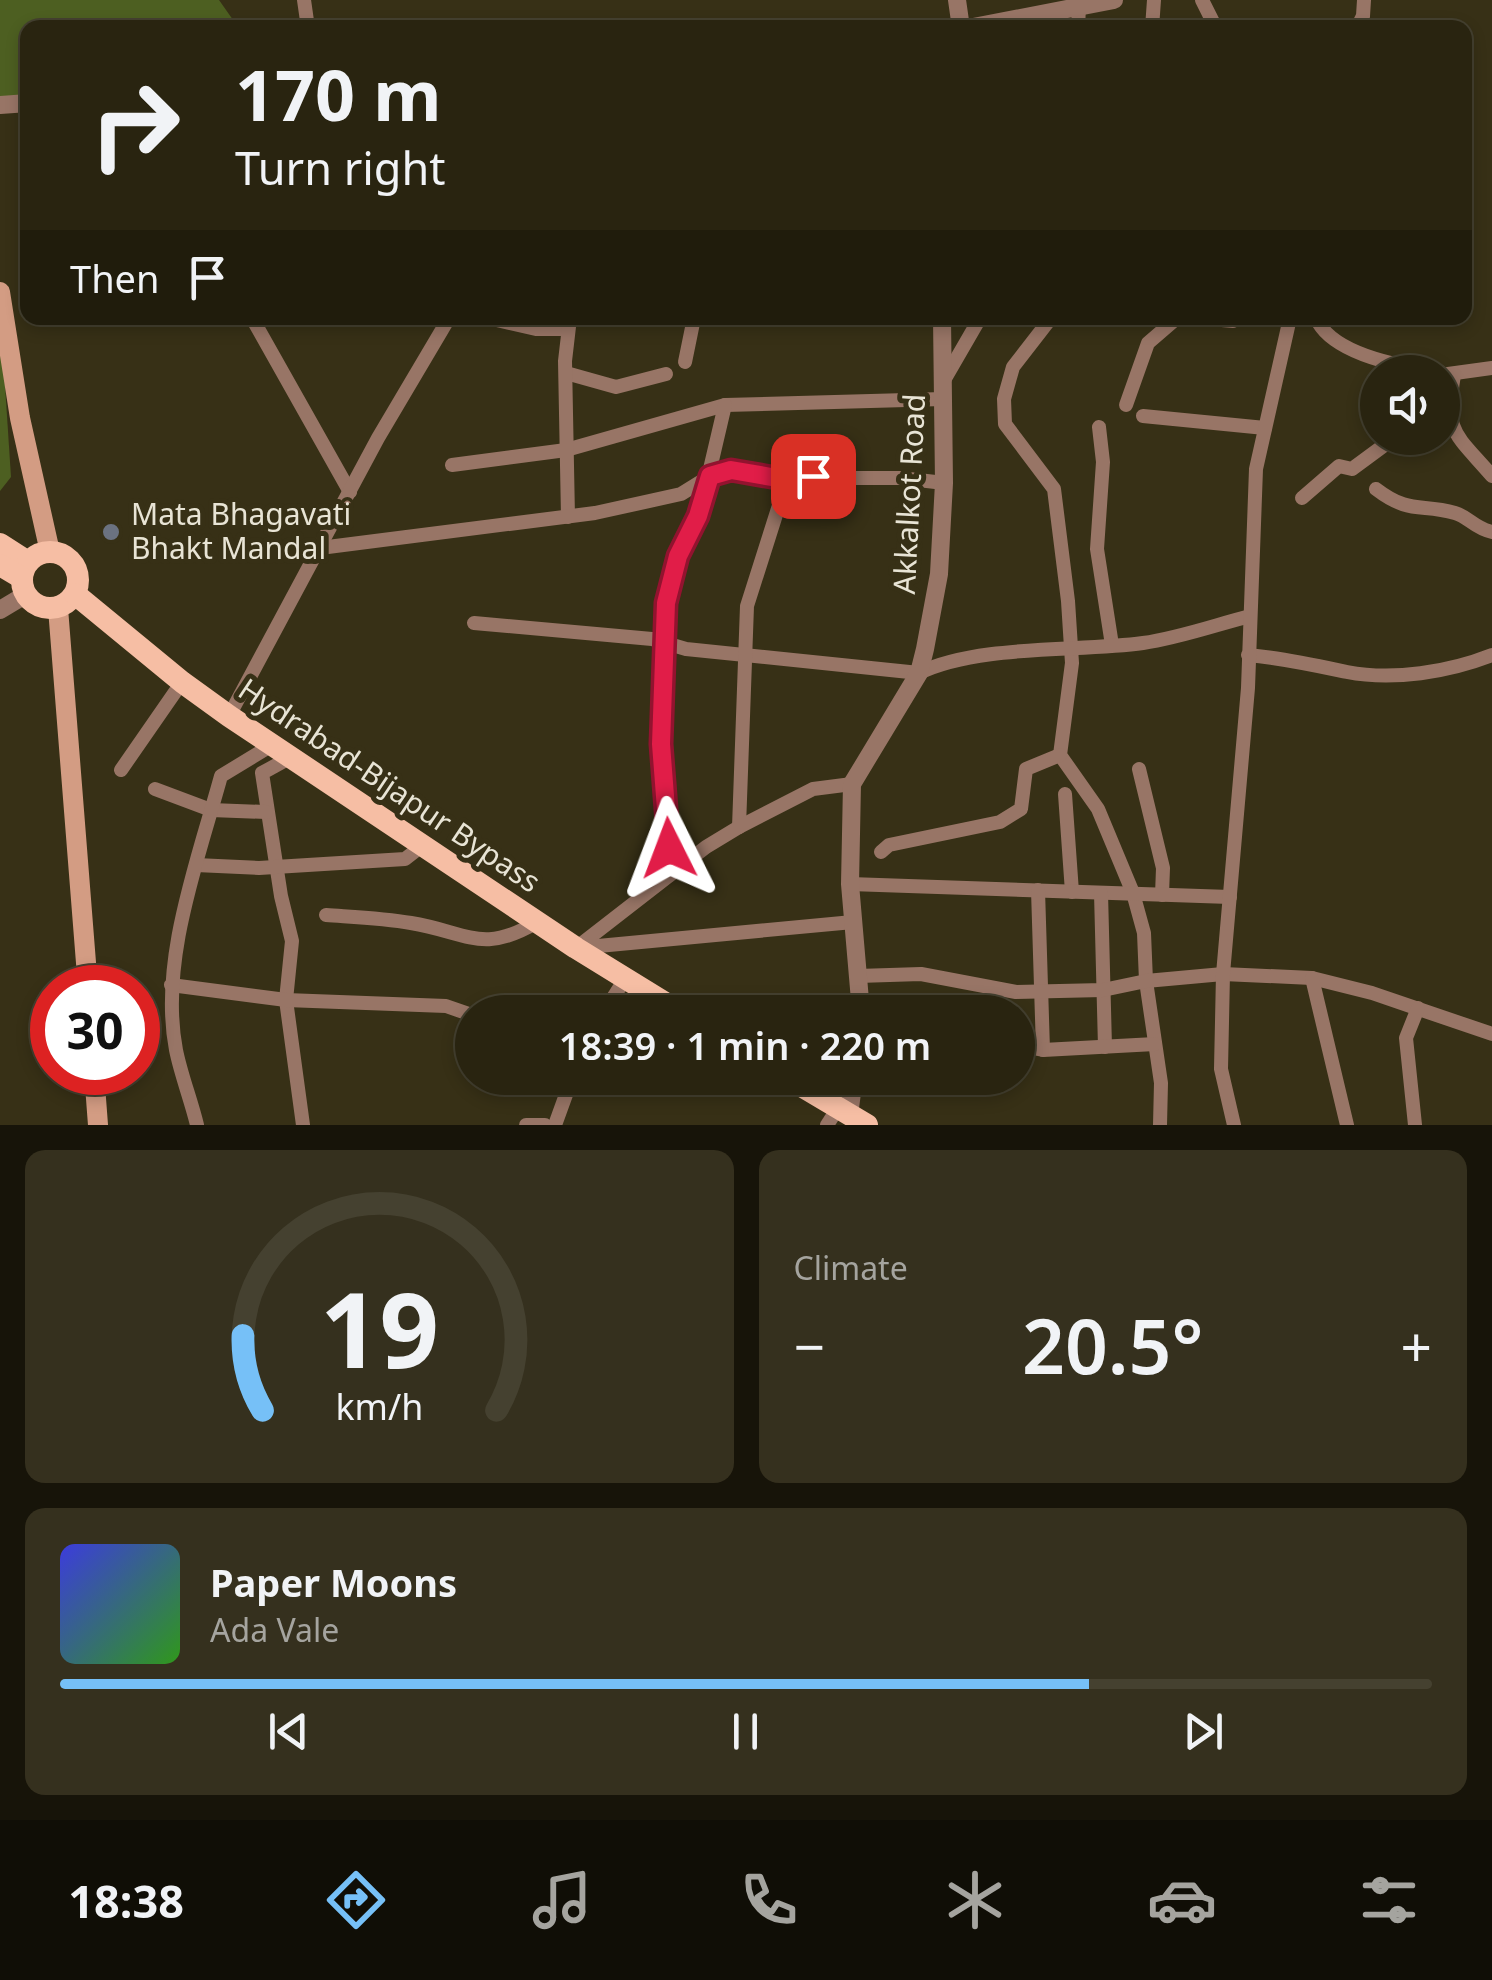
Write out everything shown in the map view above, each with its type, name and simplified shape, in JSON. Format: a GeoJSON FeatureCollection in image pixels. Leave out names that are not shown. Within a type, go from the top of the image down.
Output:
{"type":"FeatureCollection","features":[{"type":"Feature","properties":{"kind":"main road"},"geometry":{"type":"LineString","coordinates":[[0,292],[20,418],[50,552]]}},
{"type":"Feature","properties":{"kind":"main road"},"geometry":{"type":"LineString","coordinates":[[0,544],[40,607],[67,601]]}},
{"type":"Feature","properties":{"kind":"main road"},"geometry":{"type":"LineString","coordinates":[[25,578],[34,556],[50,552],[60,553],[75,566],[78,575],[67,601],[87,965]]}},
{"type":"Feature","properties":{"kind":"main road"},"geometry":{"type":"LineString","coordinates":[[0,565],[25,578]]}},
{"type":"Feature","properties":{"kind":"main road","name":"Hydrabad-Bijapur Bypass"},"geometry":{"type":"LineString","coordinates":[[67,601],[229,716],[652,995]]}},
{"type":"Feature","properties":{"kind":"main road"},"geometry":{"type":"LineString","coordinates":[[96,1095],[98,1125]]}},
{"type":"Feature","properties":{"kind":"main road"},"geometry":{"type":"LineString","coordinates":[[812,1095],[845,1118]]}},
{"type":"Feature","properties":{"kind":"street"},"geometry":{"type":"LineString","coordinates":[[1008,20],[1114,0]]}},
{"type":"Feature","properties":{"kind":"street"},"geometry":{"type":"LineString","coordinates":[[1078,20],[1079,7]]}},
{"type":"Feature","properties":{"kind":"street"},"geometry":{"type":"LineString","coordinates":[[256,325],[350,492]]}},
{"type":"Feature","properties":{"kind":"street"},"geometry":{"type":"LineString","coordinates":[[229,716],[378,438],[445,325]]}},
{"type":"Feature","properties":{"kind":"street"},"geometry":{"type":"LineString","coordinates":[[522,325],[556,325]]}},
{"type":"Feature","properties":{"kind":"street"},"geometry":{"type":"LineString","coordinates":[[568,517],[569,325]]}},
{"type":"Feature","properties":{"kind":"street"},"geometry":{"type":"LineString","coordinates":[[685,362],[693,325]]}},
{"type":"Feature","properties":{"kind":"street","name":"Akkalkot Road"},"geometry":{"type":"LineString","coordinates":[[860,995],[850,884],[852,784],[919,673],[939,574],[944,482],[942,325]]}},
{"type":"Feature","properties":{"kind":"street"},"geometry":{"type":"LineString","coordinates":[[452,465],[566,450],[726,405],[943,390],[976,325]]}},
{"type":"Feature","properties":{"kind":"street"},"geometry":{"type":"LineString","coordinates":[[1045,325],[1013,367],[1004,399],[1004,424],[1054,489],[1070,646],[1070,681],[1060,755],[1098,809],[1134,893],[1144,933],[1146,981],[1161,1083],[1160,1125]]}},
{"type":"Feature","properties":{"kind":"street"},"geometry":{"type":"LineString","coordinates":[[1126,405],[1148,343],[1168,325]]}},
{"type":"Feature","properties":{"kind":"street"},"geometry":{"type":"LineString","coordinates":[[1234,1125],[1221,1069],[1223,974],[1248,655],[1256,468],[1288,325]]}},
{"type":"Feature","properties":{"kind":"street"},"geometry":{"type":"LineString","coordinates":[[1319,325],[1343,346],[1369,355]]}},
{"type":"Feature","properties":{"kind":"street"},"geometry":{"type":"LineString","coordinates":[[1460,371],[1492,368]]}},
{"type":"Feature","properties":{"kind":"street"},"geometry":{"type":"LineString","coordinates":[[566,372],[616,388],[666,374]]}},
{"type":"Feature","properties":{"kind":"street"},"geometry":{"type":"LineString","coordinates":[[670,875],[661,744],[666,603],[674,572],[698,516],[726,405]]}},
{"type":"Feature","properties":{"kind":"street"},"geometry":{"type":"LineString","coordinates":[[1143,416],[1265,428]]}},
{"type":"Feature","properties":{"kind":"street"},"geometry":{"type":"LineString","coordinates":[[1100,427],[1103,462],[1097,549],[1112,646]]}},
{"type":"Feature","properties":{"kind":"street"},"geometry":{"type":"LineString","coordinates":[[1460,439],[1492,476]]}},
{"type":"Feature","properties":{"kind":"street"},"geometry":{"type":"LineString","coordinates":[[1302,498],[1339,466],[1352,469],[1371,455]]}},
{"type":"Feature","properties":{"kind":"street"},"geometry":{"type":"LineString","coordinates":[[320,548],[568,517],[681,494],[710,476],[731,470],[788,477],[944,482]]}},
{"type":"Feature","properties":{"kind":"street"},"geometry":{"type":"LineString","coordinates":[[739,826],[747,606],[788,477]]}},
{"type":"Feature","properties":{"kind":"street"},"geometry":{"type":"LineString","coordinates":[[1376,488],[1395,503],[1458,514],[1477,529],[1492,532]]}},
{"type":"Feature","properties":{"kind":"street"},"geometry":{"type":"LineString","coordinates":[[0,610],[25,578]]}},
{"type":"Feature","properties":{"kind":"street"},"geometry":{"type":"LineString","coordinates":[[474,623],[665,640],[686,649],[919,673],[934,666],[1070,646],[1144,643],[1250,616]]}},
{"type":"Feature","properties":{"kind":"street"},"geometry":{"type":"LineString","coordinates":[[1248,655],[1290,658],[1350,672],[1387,675],[1469,664],[1492,656]]}},
{"type":"Feature","properties":{"kind":"street"},"geometry":{"type":"LineString","coordinates":[[122,770],[182,682]]}},
{"type":"Feature","properties":{"kind":"street"},"geometry":{"type":"LineString","coordinates":[[197,1125],[176,1049],[171,984],[196,864],[221,776],[282,751]]}},
{"type":"Feature","properties":{"kind":"street"},"geometry":{"type":"LineString","coordinates":[[282,751],[262,773],[292,941],[286,1000],[303,1125]]}},
{"type":"Feature","properties":{"kind":"street"},"geometry":{"type":"LineString","coordinates":[[881,852],[889,845],[1000,822],[1020,809],[1026,769],[1060,755]]}},
{"type":"Feature","properties":{"kind":"street"},"geometry":{"type":"LineString","coordinates":[[1139,769],[1164,868],[1162,894]]}},
{"type":"Feature","properties":{"kind":"street"},"geometry":{"type":"LineString","coordinates":[[576,948],[739,826],[813,790],[852,784]]}},
{"type":"Feature","properties":{"kind":"street"},"geometry":{"type":"LineString","coordinates":[[155,790],[212,810],[266,812]]}},
{"type":"Feature","properties":{"kind":"street"},"geometry":{"type":"LineString","coordinates":[[1065,794],[1072,892]]}},
{"type":"Feature","properties":{"kind":"street"},"geometry":{"type":"LineString","coordinates":[[196,864],[276,867],[404,859],[422,846]]}},
{"type":"Feature","properties":{"kind":"street"},"geometry":{"type":"LineString","coordinates":[[850,884],[1230,897]]}},
{"type":"Feature","properties":{"kind":"street"},"geometry":{"type":"LineString","coordinates":[[1038,890],[1044,1050]]}},
{"type":"Feature","properties":{"kind":"street"},"geometry":{"type":"LineString","coordinates":[[1101,892],[1104,1047]]}},
{"type":"Feature","properties":{"kind":"street"},"geometry":{"type":"LineString","coordinates":[[326,916],[400,921],[488,941],[512,936],[537,922]]}},
{"type":"Feature","properties":{"kind":"street"},"geometry":{"type":"LineString","coordinates":[[576,948],[853,922]]}},
{"type":"Feature","properties":{"kind":"street"},"geometry":{"type":"LineString","coordinates":[[858,976],[922,974],[990,989],[1042,992],[1103,990],[1146,981],[1223,974],[1312,978],[1492,1034]]}},
{"type":"Feature","properties":{"kind":"street"},"geometry":{"type":"LineString","coordinates":[[1312,978],[1347,1125]]}},
{"type":"Feature","properties":{"kind":"street"},"geometry":{"type":"LineString","coordinates":[[615,995],[625,979]]}},
{"type":"Feature","properties":{"kind":"street"},"geometry":{"type":"LineString","coordinates":[[171,984],[286,1000],[455,1009]]}},
{"type":"Feature","properties":{"kind":"street"},"geometry":{"type":"LineString","coordinates":[[1415,1125],[1406,1038],[1418,1008]]}},
{"type":"Feature","properties":{"kind":"street"},"geometry":{"type":"LineString","coordinates":[[1035,1048],[1156,1044]]}},
{"type":"Feature","properties":{"kind":"street"},"geometry":{"type":"LineString","coordinates":[[555,1125],[566,1095]]}},
{"type":"Feature","properties":{"kind":"street"},"geometry":{"type":"LineString","coordinates":[[526,1125],[544,1125]]}},
{"type":"Feature","properties":{"kind":"green space"},"geometry":{"type":"Polygon","coordinates":[[[0,0],[219,0],[233,20],[20,20],[20,104],[0,105],[0,0]]]}},
{"type":"Feature","properties":{"kind":"green space"},"geometry":{"type":"Polygon","coordinates":[[[0,309],[11,477],[0,491],[0,309]]]}},
{"type":"Feature","properties":{"kind":"place","name":"Mata Bhagavati Bhakt Mandal"},"geometry":{"type":"Point","coordinates":[111,532]}},
{"type":"Feature","properties":{"kind":"route"},"geometry":{"type":"LineString","coordinates":[[669,848],[661,744],[662,686],[666,603],[678,556],[698,516],[710,476],[731,470],[777,478],[813,476]]}}]}
